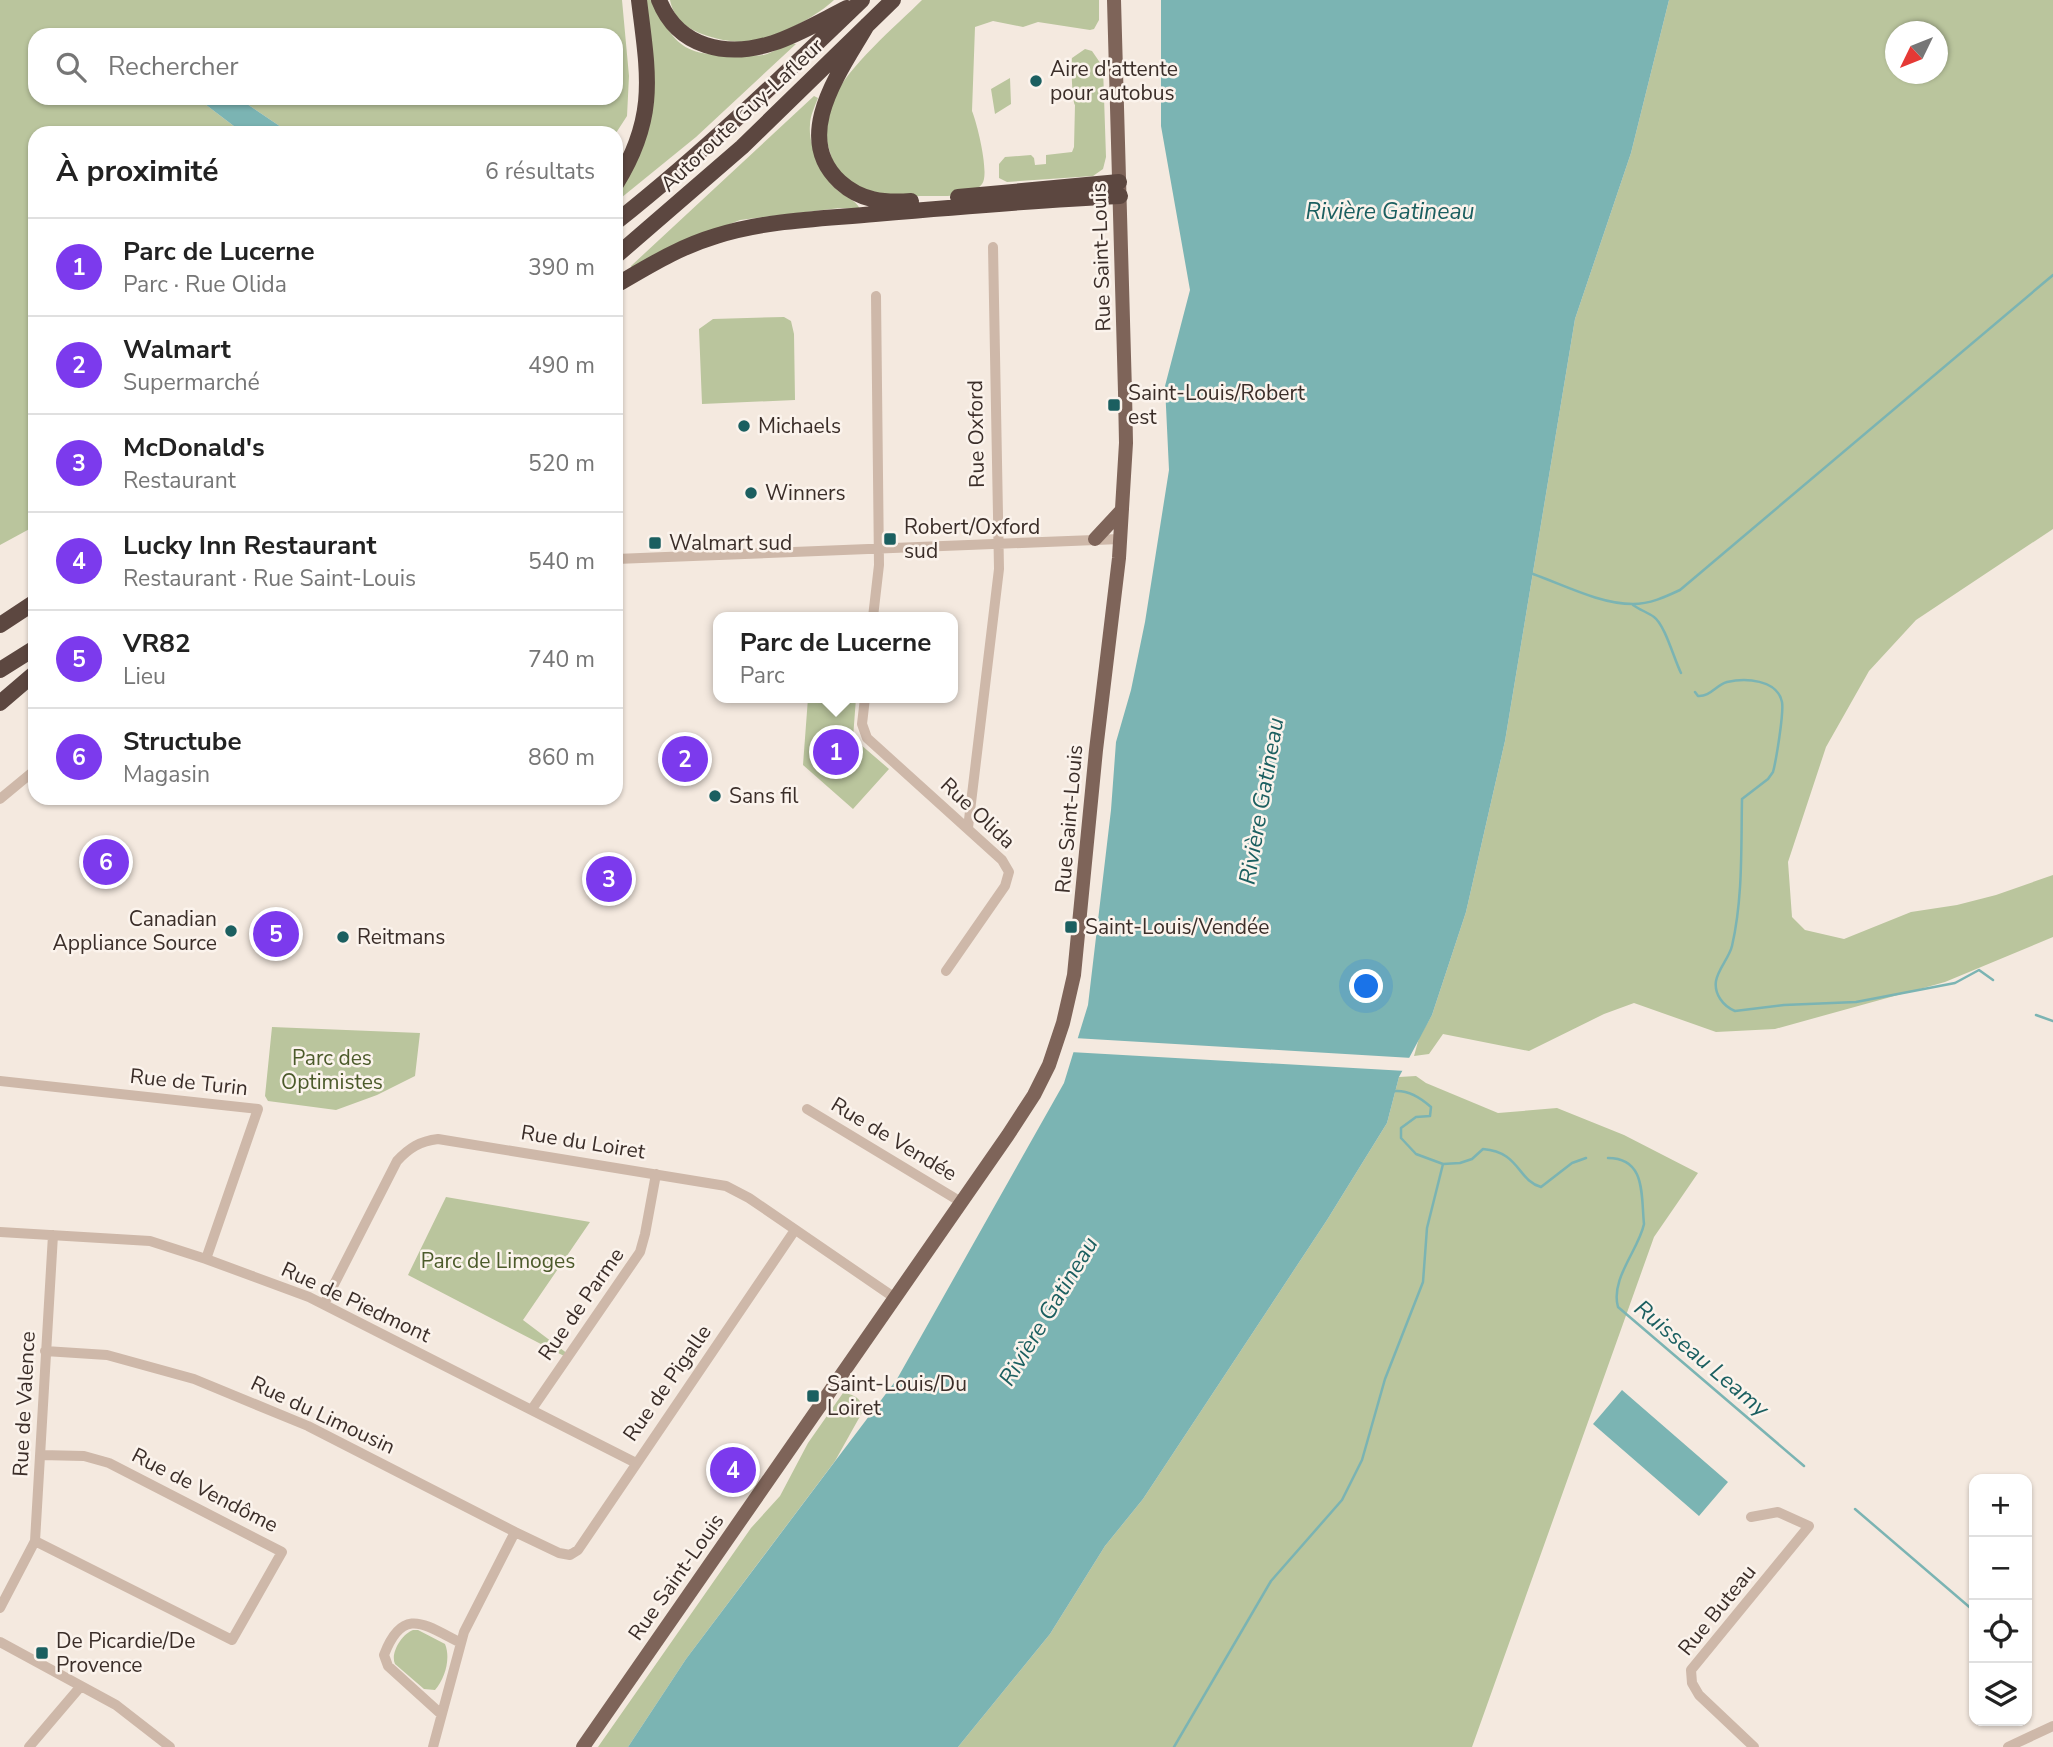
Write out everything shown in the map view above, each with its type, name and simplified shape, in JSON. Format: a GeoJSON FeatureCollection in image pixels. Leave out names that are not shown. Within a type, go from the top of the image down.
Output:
{"type":"FeatureCollection","features":[{"type":"Feature","properties":{"kind":"highway"},"geometry":{"type":"LineString","coordinates":[[623,171],[636,146],[647,99],[648,63],[639,0]]}},
{"type":"Feature","properties":{"kind":"highway"},"geometry":{"type":"LineString","coordinates":[[659,0],[666,15],[683,35],[703,46],[731,50],[776,42],[862,0]]}},
{"type":"Feature","properties":{"kind":"highway","name":"Autoroute Guy-Lafleur"},"geometry":{"type":"LineString","coordinates":[[623,216],[748,109],[862,0]]}},
{"type":"Feature","properties":{"kind":"highway","name":"Autoroute Guy-Lafleur"},"geometry":{"type":"LineString","coordinates":[[623,250],[721,166],[892,0]]}},
{"type":"Feature","properties":{"kind":"highway"},"geometry":{"type":"LineString","coordinates":[[867,25],[834,82],[821,114],[819,128],[821,149],[828,167],[855,193],[876,200],[897,202],[1120,189]]}},
{"type":"Feature","properties":{"kind":"highway"},"geometry":{"type":"LineString","coordinates":[[623,280],[679,249],[717,235],[754,226],[1120,189]]}},
{"type":"Feature","properties":{"kind":"highway"},"geometry":{"type":"LineString","coordinates":[[0,622],[28,606]]}},
{"type":"Feature","properties":{"kind":"highway"},"geometry":{"type":"LineString","coordinates":[[0,670],[28,652]]}},
{"type":"Feature","properties":{"kind":"highway"},"geometry":{"type":"LineString","coordinates":[[0,703],[28,679]]}},
{"type":"Feature","properties":{"kind":"main road","name":"Rue Saint-Louis"},"geometry":{"type":"LineString","coordinates":[[583,1747],[961,1202],[1040,1084],[1053,1055],[1066,1011],[1078,941],[1120,539],[1126,443],[1114,0]]}},
{"type":"Feature","properties":{"kind":"main road"},"geometry":{"type":"LineString","coordinates":[[1095,539],[1122,510]]}},
{"type":"Feature","properties":{"kind":"street","name":"Rue Oxford"},"geometry":{"type":"LineString","coordinates":[[968,828],[998,589],[993,247]]}},
{"type":"Feature","properties":{"kind":"street"},"geometry":{"type":"LineString","coordinates":[[874,612],[879,565],[876,296]]}},
{"type":"Feature","properties":{"kind":"street"},"geometry":{"type":"LineString","coordinates":[[623,559],[1120,539]]}},
{"type":"Feature","properties":{"kind":"street","name":"Rue Olida"},"geometry":{"type":"LineString","coordinates":[[865,703],[863,730],[867,738],[1007,865],[1009,878],[946,971]]}},
{"type":"Feature","properties":{"kind":"street"},"geometry":{"type":"LineString","coordinates":[[0,799],[28,776]]}},
{"type":"Feature","properties":{"kind":"street","name":"Rue de Turin"},"geometry":{"type":"LineString","coordinates":[[0,1081],[258,1109],[206,1259]]}},
{"type":"Feature","properties":{"kind":"street","name":"Rue de Vendée"},"geometry":{"type":"LineString","coordinates":[[807,1109],[961,1202]]}},
{"type":"Feature","properties":{"kind":"street","name":"Rue du Loiret"},"geometry":{"type":"LineString","coordinates":[[324,1304],[391,1171],[404,1154],[420,1142],[438,1139],[726,1186],[749,1198],[895,1298]]}},
{"type":"Feature","properties":{"kind":"street","name":"Rue de Parme"},"geometry":{"type":"LineString","coordinates":[[533,1409],[640,1252],[656,1174]]}},
{"type":"Feature","properties":{"kind":"street","name":"Rue de Pigalle"},"geometry":{"type":"LineString","coordinates":[[570,1555],[578,1550],[795,1230]]}},
{"type":"Feature","properties":{"kind":"street","name":"Rue de Piedmont"},"geometry":{"type":"LineString","coordinates":[[0,1232],[150,1241],[206,1259],[324,1304],[636,1463]]}},
{"type":"Feature","properties":{"kind":"street","name":"Rue de Valence"},"geometry":{"type":"LineString","coordinates":[[0,1608],[35,1541],[53,1235]]}},
{"type":"Feature","properties":{"kind":"street","name":"Rue du Limousin"},"geometry":{"type":"LineString","coordinates":[[45,1351],[107,1356],[194,1379],[308,1426],[515,1532],[559,1553],[570,1555]]}},
{"type":"Feature","properties":{"kind":"street","name":"Rue de Vendôme"},"geometry":{"type":"LineString","coordinates":[[35,1541],[232,1640],[282,1552],[109,1463],[84,1456],[41,1455]]}},
{"type":"Feature","properties":{"kind":"street","name":"Rue Buteau"},"geometry":{"type":"LineString","coordinates":[[1751,1517],[1778,1511],[1810,1526],[1691,1670],[1692,1683],[1699,1695],[1754,1747]]}},
{"type":"Feature","properties":{"kind":"street"},"geometry":{"type":"LineString","coordinates":[[433,1747],[464,1632],[515,1532]]}},
{"type":"Feature","properties":{"kind":"street"},"geometry":{"type":"LineString","coordinates":[[441,1714],[388,1666],[384,1655],[401,1628],[410,1622],[421,1623],[461,1643]]}},
{"type":"Feature","properties":{"kind":"street"},"geometry":{"type":"LineString","coordinates":[[0,1643],[126,1712],[170,1747]]}},
{"type":"Feature","properties":{"kind":"street"},"geometry":{"type":"LineString","coordinates":[[29,1747],[81,1686]]}},
{"type":"Feature","properties":{"kind":"street"},"geometry":{"type":"LineString","coordinates":[[2008,1747],[2053,1726]]}},
{"type":"Feature","properties":{"kind":"green space"},"geometry":{"type":"Polygon","coordinates":[[[0,0],[622,0],[629,76],[627,116],[621,126],[280,126],[248,105],[623,105],[623,28],[28,28],[28,105],[206,105],[234,126],[28,126],[28,530],[0,545],[0,0]]]}},
{"type":"Feature","properties":{"kind":"green space"},"geometry":{"type":"Polygon","coordinates":[[[644,0],[654,0],[667,28],[675,38],[692,50],[718,55],[759,55],[788,44],[796,44],[696,137],[623,196],[623,177],[636,157],[654,102],[654,71],[644,0]]]}},
{"type":"Feature","properties":{"kind":"green space"},"geometry":{"type":"Polygon","coordinates":[[[670,0],[834,0],[792,27],[767,38],[745,42],[718,39],[690,28],[677,17],[670,0]]]}},
{"type":"Feature","properties":{"kind":"green space"},"geometry":{"type":"Polygon","coordinates":[[[922,0],[1099,0],[1099,20],[1094,29],[1090,30],[1038,22],[1023,27],[993,21],[975,27],[972,111],[984,160],[982,184],[971,192],[948,196],[890,196],[865,192],[844,181],[834,168],[826,133],[827,119],[840,87],[849,74],[922,0]]]}},
{"type":"Feature","properties":{"kind":"green space"},"geometry":{"type":"Polygon","coordinates":[[[1669,0],[2053,0],[2053,529],[1916,620],[1869,671],[1826,747],[1788,862],[1792,917],[1805,930],[1844,939],[1911,912],[1957,905],[1996,895],[2053,875],[2053,937],[1945,982],[1775,1029],[1716,1032],[1634,1003],[1604,1014],[1529,1051],[1443,1034],[1429,1054],[1414,1056],[1419,1038],[1432,1015],[1466,912],[1505,741],[1575,319],[1631,153],[1669,0]]]}},
{"type":"Feature","properties":{"kind":"green space"},"geometry":{"type":"Polygon","coordinates":[[[1085,49],[1092,51],[1103,67],[1106,157],[1103,169],[1093,176],[1007,182],[999,178],[999,164],[1005,157],[1031,155],[1035,165],[1046,164],[1046,155],[1072,152],[1075,105],[1072,58],[1085,49]]]}},
{"type":"Feature","properties":{"kind":"green space"},"geometry":{"type":"Polygon","coordinates":[[[1010,78],[1011,104],[995,114],[991,89],[1010,78]]]}},
{"type":"Feature","properties":{"kind":"green space"},"geometry":{"type":"Polygon","coordinates":[[[814,96],[818,98],[811,118],[810,133],[817,160],[831,183],[860,209],[840,208],[740,220],[675,246],[632,269],[631,266],[814,96]]]}},
{"type":"Feature","properties":{"kind":"green space"},"geometry":{"type":"Polygon","coordinates":[[[784,317],[791,321],[794,334],[795,400],[702,404],[699,329],[713,319],[784,317]]]}},
{"type":"Feature","properties":{"kind":"green space"},"geometry":{"type":"Polygon","coordinates":[[[808,703],[856,703],[853,738],[889,769],[853,809],[803,765],[808,703]]]}},
{"type":"Feature","properties":{"kind":"green space","name":"Parc des Optimistes"},"geometry":{"type":"Polygon","coordinates":[[[272,1027],[420,1033],[415,1076],[377,1095],[336,1110],[268,1101],[265,1096],[272,1027]]]}},
{"type":"Feature","properties":{"kind":"green space"},"geometry":{"type":"Polygon","coordinates":[[[1416,1076],[1426,1083],[1498,1113],[1557,1108],[1624,1135],[1698,1173],[1654,1237],[1472,1747],[958,1747],[1050,1634],[1105,1546],[1143,1499],[1327,1220],[1387,1123],[1399,1077],[1416,1076]]]}},
{"type":"Feature","properties":{"kind":"green space","name":"Parc de Limoges"},"geometry":{"type":"Polygon","coordinates":[[[446,1197],[590,1222],[523,1320],[568,1354],[566,1357],[408,1275],[446,1197]]]}},
{"type":"Feature","properties":{"kind":"green space"},"geometry":{"type":"Polygon","coordinates":[[[843,1393],[857,1398],[863,1411],[835,1461],[686,1659],[628,1747],[598,1747],[751,1528],[780,1496],[808,1443],[843,1393]]]}},
{"type":"Feature","properties":{"kind":"green space"},"geometry":{"type":"Polygon","coordinates":[[[413,1630],[445,1644],[446,1668],[435,1690],[424,1689],[395,1664],[394,1655],[398,1644],[413,1630]]]}},
{"type":"Feature","properties":{"kind":"water","name":"Rivière Gatineau"},"geometry":{"type":"Polygon","coordinates":[[[1161,0],[1669,0],[1631,153],[1575,319],[1505,741],[1466,912],[1432,1015],[1399,1077],[1387,1123],[1327,1220],[1143,1499],[1105,1546],[1050,1634],[958,1747],[628,1747],[686,1659],[897,1379],[1064,1083],[1088,1005],[1111,810],[1116,742],[1131,690],[1145,622],[1169,470],[1165,386],[1190,290],[1161,126],[1161,0]]]}},
{"type":"Feature","properties":{"kind":"water"},"geometry":{"type":"Polygon","coordinates":[[[206,105],[248,105],[280,126],[234,126],[206,105]]]}},
{"type":"Feature","properties":{"kind":"water"},"geometry":{"type":"Polygon","coordinates":[[[1622,1390],[1728,1482],[1699,1516],[1593,1424],[1622,1390]]]}},
{"type":"Feature","properties":{"kind":"pier"},"geometry":{"type":"Polygon","coordinates":[[[1074,1038],[1412,1058],[1406,1071],[1070,1052],[1074,1038]]]}},
{"type":"Feature","properties":{"kind":"waterway"},"geometry":{"type":"LineString","coordinates":[[1533,574],[1595,597],[1620,603],[1645,603],[1680,590],[2053,275]]}},
{"type":"Feature","properties":{"kind":"waterway"},"geometry":{"type":"LineString","coordinates":[[1633,605],[1658,621],[1681,673]]}},
{"type":"Feature","properties":{"kind":"waterway"},"geometry":{"type":"LineString","coordinates":[[1695,692],[1702,696],[1727,682],[1751,681],[1774,689],[1782,702],[1773,772],[1742,799],[1741,873],[1736,928],[1731,950],[1716,981],[1716,990],[1723,1003],[1735,1011],[1784,1005],[1856,1002],[1955,983],[1979,970],[1993,980]]}},
{"type":"Feature","properties":{"kind":"waterway"},"geometry":{"type":"LineString","coordinates":[[2036,1015],[2053,1021]]}},
{"type":"Feature","properties":{"kind":"waterway","name":"Ruisseau Leamy"},"geometry":{"type":"LineString","coordinates":[[1395,1091],[1414,1095],[1431,1107],[1430,1116],[1416,1117],[1401,1128],[1401,1138],[1416,1154],[1443,1164],[1472,1159],[1483,1149],[1495,1151],[1511,1160],[1527,1179],[1541,1187],[1572,1163],[1586,1158]]}},
{"type":"Feature","properties":{"kind":"waterway","name":"Ruisseau Leamy"},"geometry":{"type":"LineString","coordinates":[[1608,1158],[1629,1164],[1635,1171],[1641,1190],[1644,1224],[1621,1275],[1618,1307],[1804,1466]]}},
{"type":"Feature","properties":{"kind":"waterway"},"geometry":{"type":"LineString","coordinates":[[1174,1747],[1271,1581],[1342,1500],[1362,1460],[1385,1379],[1423,1282],[1427,1228],[1443,1164]]}},
{"type":"Feature","properties":{"kind":"waterway","name":"Ruisseau Leamy"},"geometry":{"type":"LineString","coordinates":[[1855,1509],[1969,1607]]}},
{"type":"Feature","properties":{"kind":"place","name":"Aire d'attente pour autobus"},"geometry":{"type":"Point","coordinates":[1036,81]}},
{"type":"Feature","properties":{"kind":"place","name":"Saint-Louis/Robert est"},"geometry":{"type":"Point","coordinates":[1114,405]}},
{"type":"Feature","properties":{"kind":"place","name":"Michaels"},"geometry":{"type":"Point","coordinates":[744,426]}},
{"type":"Feature","properties":{"kind":"place","name":"Winners"},"geometry":{"type":"Point","coordinates":[751,493]}},
{"type":"Feature","properties":{"kind":"place","name":"Robert/Oxford sud"},"geometry":{"type":"Point","coordinates":[890,539]}},
{"type":"Feature","properties":{"kind":"place","name":"Walmart sud"},"geometry":{"type":"Point","coordinates":[655,543]}},
{"type":"Feature","properties":{"kind":"place","name":"Parc de Lucerne"},"geometry":{"type":"Point","coordinates":[836,752]}},
{"type":"Feature","properties":{"kind":"place","name":"Walmart"},"geometry":{"type":"Point","coordinates":[685,759]}},
{"type":"Feature","properties":{"kind":"place","name":"Sans fil"},"geometry":{"type":"Point","coordinates":[715,796]}},
{"type":"Feature","properties":{"kind":"place","name":"Structube"},"geometry":{"type":"Point","coordinates":[106,862]}},
{"type":"Feature","properties":{"kind":"place","name":"McDonald's"},"geometry":{"type":"Point","coordinates":[609,879]}},
{"type":"Feature","properties":{"kind":"place","name":"Saint-Louis/Vendée"},"geometry":{"type":"Point","coordinates":[1071,927]}},
{"type":"Feature","properties":{"kind":"place","name":"Canadian Appliance Source"},"geometry":{"type":"Point","coordinates":[231,931]}},
{"type":"Feature","properties":{"kind":"place","name":"VR82"},"geometry":{"type":"Point","coordinates":[276,934]}},
{"type":"Feature","properties":{"kind":"place","name":"Reitmans"},"geometry":{"type":"Point","coordinates":[343,937]}},
{"type":"Feature","properties":{"kind":"place","name":"Saint-Louis/Du Loiret"},"geometry":{"type":"Point","coordinates":[813,1396]}},
{"type":"Feature","properties":{"kind":"place","name":"Lucky Inn Restaurant"},"geometry":{"type":"Point","coordinates":[733,1470]}},
{"type":"Feature","properties":{"kind":"place","name":"De Picardie/De Provence"},"geometry":{"type":"Point","coordinates":[42,1653]}}]}
